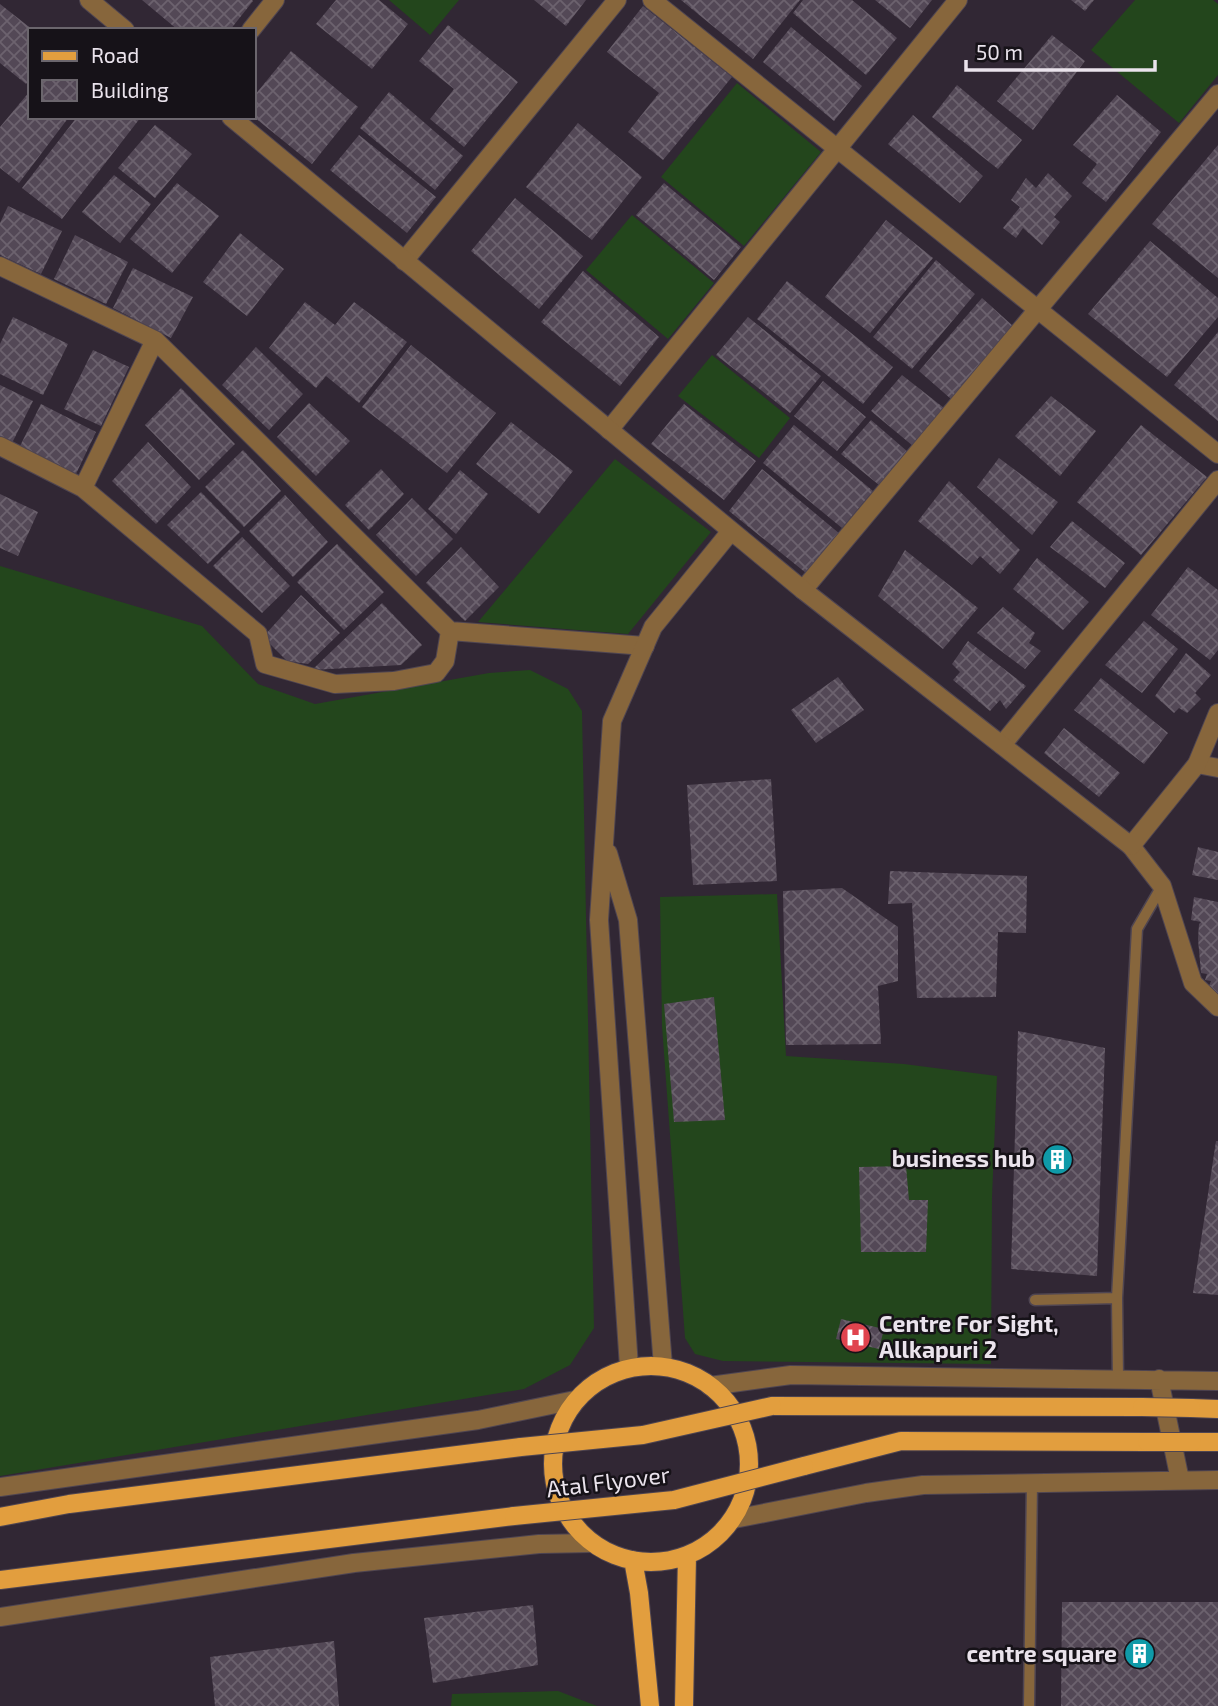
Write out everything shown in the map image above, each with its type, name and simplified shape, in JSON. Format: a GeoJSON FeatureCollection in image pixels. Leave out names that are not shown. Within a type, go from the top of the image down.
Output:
{"type":"FeatureCollection","features":[{"type":"Feature","properties":{"kind":"main road"},"geometry":{"type":"LineString","coordinates":[[663,1366],[695,1375],[722,1395],[741,1423],[750,1455],[748,1488],[734,1519],[711,1544],[687,1556],[652,1563],[620,1558],[592,1543],[569,1519],[556,1490],[552,1458],[559,1427],[575,1400],[600,1379],[629,1367],[663,1366]]}},
{"type":"Feature","properties":{"kind":"main road","name":"Atal Flyover"},"geometry":{"type":"LineString","coordinates":[[0,1517],[69,1504],[521,1447],[643,1435],[772,1406],[1218,1409]]}},
{"type":"Feature","properties":{"kind":"main road","name":"Atal Flyover"},"geometry":{"type":"LineString","coordinates":[[0,1580],[420,1527],[674,1500],[901,1441],[1218,1442]]}},
{"type":"Feature","properties":{"kind":"main road"},"geometry":{"type":"LineString","coordinates":[[684,1706],[687,1556]]}},
{"type":"Feature","properties":{"kind":"main road"},"geometry":{"type":"LineString","coordinates":[[633,1560],[639,1593],[650,1706]]}},
{"type":"Feature","properties":{"kind":"street"},"geometry":{"type":"LineString","coordinates":[[89,0],[123,28]]}},
{"type":"Feature","properties":{"kind":"street"},"geometry":{"type":"LineString","coordinates":[[253,28],[275,0]]}},
{"type":"Feature","properties":{"kind":"street"},"geometry":{"type":"LineString","coordinates":[[404,261],[617,0]]}},
{"type":"Feature","properties":{"kind":"street"},"geometry":{"type":"LineString","coordinates":[[652,0],[1218,454]]}},
{"type":"Feature","properties":{"kind":"street"},"geometry":{"type":"LineString","coordinates":[[608,430],[958,0]]}},
{"type":"Feature","properties":{"kind":"street"},"geometry":{"type":"LineString","coordinates":[[803,590],[1218,94]]}},
{"type":"Feature","properties":{"kind":"street"},"geometry":{"type":"LineString","coordinates":[[233,119],[803,590],[1130,846],[1162,886],[1193,983],[1218,1007]]}},
{"type":"Feature","properties":{"kind":"street"},"geometry":{"type":"LineString","coordinates":[[0,266],[155,340],[450,631],[645,646]]}},
{"type":"Feature","properties":{"kind":"street"},"geometry":{"type":"LineString","coordinates":[[83,488],[155,340]]}},
{"type":"Feature","properties":{"kind":"street"},"geometry":{"type":"LineString","coordinates":[[0,446],[83,488],[258,634],[265,664],[335,684],[394,681],[436,673],[445,662],[450,631]]}},
{"type":"Feature","properties":{"kind":"street"},"geometry":{"type":"LineString","coordinates":[[1002,744],[1218,480]]}},
{"type":"Feature","properties":{"kind":"street"},"geometry":{"type":"LineString","coordinates":[[629,1367],[599,920],[612,721],[653,627],[731,531]]}},
{"type":"Feature","properties":{"kind":"street"},"geometry":{"type":"LineString","coordinates":[[1198,764],[1218,713]]}},
{"type":"Feature","properties":{"kind":"street"},"geometry":{"type":"LineString","coordinates":[[1130,846],[1198,764],[1218,750]]}},
{"type":"Feature","properties":{"kind":"street"},"geometry":{"type":"LineString","coordinates":[[1198,764],[1218,768]]}},
{"type":"Feature","properties":{"kind":"street"},"geometry":{"type":"LineString","coordinates":[[605,843],[628,920],[663,1366]]}},
{"type":"Feature","properties":{"kind":"street"},"geometry":{"type":"LineString","coordinates":[[710,1386],[791,1375],[1218,1381]]}},
{"type":"Feature","properties":{"kind":"street"},"geometry":{"type":"LineString","coordinates":[[1160,1379],[1180,1480]]}},
{"type":"Feature","properties":{"kind":"street"},"geometry":{"type":"LineString","coordinates":[[0,1487],[478,1420],[575,1400]]}},
{"type":"Feature","properties":{"kind":"street"},"geometry":{"type":"LineString","coordinates":[[734,1519],[866,1493],[923,1485],[1218,1480]]}},
{"type":"Feature","properties":{"kind":"street"},"geometry":{"type":"LineString","coordinates":[[0,1617],[354,1563],[539,1545],[592,1543]]}},
{"type":"Feature","properties":{"kind":"lane"},"geometry":{"type":"LineString","coordinates":[[1118,1379],[1117,1298],[1137,929],[1162,886]]}},
{"type":"Feature","properties":{"kind":"lane"},"geometry":{"type":"LineString","coordinates":[[1035,1300],[1117,1298]]}},
{"type":"Feature","properties":{"kind":"lane"},"geometry":{"type":"LineString","coordinates":[[1029,1706],[1031,1483]]}},
{"type":"Feature","properties":{"kind":"green space"},"geometry":{"type":"Polygon","coordinates":[[[389,0],[459,0],[430,35],[389,0]]]}},
{"type":"Feature","properties":{"kind":"green space"},"geometry":{"type":"Polygon","coordinates":[[[1135,0],[1213,0],[1218,4],[1218,75],[1179,123],[1091,50],[1135,0]]]}},
{"type":"Feature","properties":{"kind":"green space"},"geometry":{"type":"Polygon","coordinates":[[[737,83],[821,152],[744,246],[661,177],[737,83]]]}},
{"type":"Feature","properties":{"kind":"green space"},"geometry":{"type":"Polygon","coordinates":[[[632,215],[714,283],[668,339],[586,270],[632,215]]]}},
{"type":"Feature","properties":{"kind":"green space"},"geometry":{"type":"Polygon","coordinates":[[[712,355],[790,418],[759,458],[678,396],[712,355]]]}},
{"type":"Feature","properties":{"kind":"green space"},"geometry":{"type":"Polygon","coordinates":[[[615,459],[711,532],[628,634],[478,622],[615,459]]]}},
{"type":"Feature","properties":{"kind":"green space"},"geometry":{"type":"Polygon","coordinates":[[[0,566],[202,626],[258,684],[315,704],[489,673],[530,670],[568,689],[582,711],[594,1328],[570,1365],[524,1389],[0,1476],[0,566]]]}},
{"type":"Feature","properties":{"kind":"green space"},"geometry":{"type":"Polygon","coordinates":[[[777,894],[786,1056],[904,1064],[997,1076],[992,1197],[991,1364],[723,1361],[695,1354],[685,1338],[662,1026],[660,897],[777,894]]]}},
{"type":"Feature","properties":{"kind":"green space"},"geometry":{"type":"Polygon","coordinates":[[[558,1691],[597,1706],[451,1706],[452,1694],[558,1691]]]}},
{"type":"Feature","properties":{"kind":"building"},"geometry":{"type":"Polygon","coordinates":[[[142,0],[253,1],[232,28],[176,28],[142,0]]]}},
{"type":"Feature","properties":{"kind":"building"},"geometry":{"type":"Polygon","coordinates":[[[336,0],[379,0],[408,24],[372,69],[316,24],[336,0]]]}},
{"type":"Feature","properties":{"kind":"building"},"geometry":{"type":"Polygon","coordinates":[[[534,0],[586,0],[566,26],[534,0]]]}},
{"type":"Feature","properties":{"kind":"building"},"geometry":{"type":"Polygon","coordinates":[[[681,0],[800,0],[753,59],[681,0]]]}},
{"type":"Feature","properties":{"kind":"building"},"geometry":{"type":"Polygon","coordinates":[[[803,0],[852,0],[897,38],[866,75],[793,13],[803,0]]]}},
{"type":"Feature","properties":{"kind":"building"},"geometry":{"type":"Polygon","coordinates":[[[875,0],[932,0],[910,28],[875,0]]]}},
{"type":"Feature","properties":{"kind":"building"},"geometry":{"type":"Polygon","coordinates":[[[1071,0],[1094,0],[1085,11],[1071,0]]]}},
{"type":"Feature","properties":{"kind":"building"},"geometry":{"type":"Polygon","coordinates":[[[0,4],[30,28],[28,28],[28,82],[26,84],[0,63],[0,4]]]}},
{"type":"Feature","properties":{"kind":"building"},"geometry":{"type":"Polygon","coordinates":[[[643,6],[732,77],[663,160],[628,132],[659,93],[607,52],[643,6]]]}},
{"type":"Feature","properties":{"kind":"building"},"geometry":{"type":"Polygon","coordinates":[[[448,25],[518,82],[464,147],[430,119],[454,89],[419,61],[448,25]]]}},
{"type":"Feature","properties":{"kind":"building"},"geometry":{"type":"Polygon","coordinates":[[[791,27],[862,86],[834,121],[763,62],[791,27]]]}},
{"type":"Feature","properties":{"kind":"building"},"geometry":{"type":"Polygon","coordinates":[[[1052,35],[1085,61],[1033,130],[997,101],[1052,35]]]}},
{"type":"Feature","properties":{"kind":"building"},"geometry":{"type":"Polygon","coordinates":[[[291,51],[358,107],[312,164],[256,119],[256,94],[291,51]]]}},
{"type":"Feature","properties":{"kind":"building"},"geometry":{"type":"Polygon","coordinates":[[[957,85],[1022,140],[998,169],[932,117],[957,85]]]}},
{"type":"Feature","properties":{"kind":"building"},"geometry":{"type":"Polygon","coordinates":[[[389,92],[463,156],[435,190],[360,128],[389,92]]]}},
{"type":"Feature","properties":{"kind":"building"},"geometry":{"type":"Polygon","coordinates":[[[28,93],[28,119],[67,119],[19,183],[0,168],[0,127],[28,93]]]}},
{"type":"Feature","properties":{"kind":"building"},"geometry":{"type":"Polygon","coordinates":[[[1117,95],[1161,132],[1106,202],[1082,183],[1097,164],[1073,145],[1117,95]]]}},
{"type":"Feature","properties":{"kind":"building"},"geometry":{"type":"Polygon","coordinates":[[[913,115],[983,176],[960,203],[888,144],[913,115]]]}},
{"type":"Feature","properties":{"kind":"building"},"geometry":{"type":"Polygon","coordinates":[[[75,119],[139,119],[62,219],[22,188],[75,119]]]}},
{"type":"Feature","properties":{"kind":"building"},"geometry":{"type":"Polygon","coordinates":[[[578,123],[642,177],[592,240],[526,187],[578,123]]]}},
{"type":"Feature","properties":{"kind":"building"},"geometry":{"type":"Polygon","coordinates":[[[155,125],[192,154],[155,198],[118,168],[155,125]]]}},
{"type":"Feature","properties":{"kind":"building"},"geometry":{"type":"Polygon","coordinates":[[[359,135],[436,197],[407,233],[330,170],[359,135]]]}},
{"type":"Feature","properties":{"kind":"building"},"geometry":{"type":"Polygon","coordinates":[[[1218,145],[1218,278],[1152,224],[1218,145]]]}},
{"type":"Feature","properties":{"kind":"building"},"geometry":{"type":"Polygon","coordinates":[[[1048,173],[1072,196],[1054,217],[1060,222],[1042,245],[1023,228],[1016,238],[1003,228],[1020,207],[1011,200],[1026,178],[1036,188],[1048,173]]]}},
{"type":"Feature","properties":{"kind":"building"},"geometry":{"type":"Polygon","coordinates":[[[114,175],[151,204],[120,243],[82,212],[114,175]]]}},
{"type":"Feature","properties":{"kind":"building"},"geometry":{"type":"Polygon","coordinates":[[[177,183],[219,216],[172,273],[130,239],[177,183]]]}},
{"type":"Feature","properties":{"kind":"building"},"geometry":{"type":"Polygon","coordinates":[[[664,183],[741,247],[714,280],[636,215],[664,183]]]}},
{"type":"Feature","properties":{"kind":"building"},"geometry":{"type":"Polygon","coordinates":[[[515,198],[583,256],[539,309],[471,251],[515,198]]]}},
{"type":"Feature","properties":{"kind":"building"},"geometry":{"type":"Polygon","coordinates":[[[8,206],[62,231],[41,274],[0,255],[0,223],[8,206]]]}},
{"type":"Feature","properties":{"kind":"building"},"geometry":{"type":"Polygon","coordinates":[[[886,220],[933,258],[870,333],[825,297],[886,220]]]}},
{"type":"Feature","properties":{"kind":"building"},"geometry":{"type":"Polygon","coordinates":[[[240,233],[284,269],[247,316],[203,282],[240,233]]]}},
{"type":"Feature","properties":{"kind":"building"},"geometry":{"type":"Polygon","coordinates":[[[75,235],[128,262],[106,304],[54,279],[75,235]]]}},
{"type":"Feature","properties":{"kind":"building"},"geometry":{"type":"Polygon","coordinates":[[[1150,241],[1218,298],[1218,317],[1167,377],[1088,314],[1150,241]]]}},
{"type":"Feature","properties":{"kind":"building"},"geometry":{"type":"Polygon","coordinates":[[[936,260],[975,294],[912,369],[873,337],[936,260]]]}},
{"type":"Feature","properties":{"kind":"building"},"geometry":{"type":"Polygon","coordinates":[[[133,268],[193,297],[171,338],[113,308],[133,268]]]}},
{"type":"Feature","properties":{"kind":"building"},"geometry":{"type":"Polygon","coordinates":[[[583,271],[659,337],[620,386],[541,322],[583,271]]]}},
{"type":"Feature","properties":{"kind":"building"},"geometry":{"type":"Polygon","coordinates":[[[787,281],[893,367],[863,404],[757,319],[787,281]]]}},
{"type":"Feature","properties":{"kind":"building"},"geometry":{"type":"Polygon","coordinates":[[[982,298],[1013,326],[951,399],[919,371],[982,298]]]}},
{"type":"Feature","properties":{"kind":"building"},"geometry":{"type":"Polygon","coordinates":[[[305,302],[335,325],[354,302],[407,342],[359,403],[326,376],[316,388],[269,348],[305,302]]]}},
{"type":"Feature","properties":{"kind":"building"},"geometry":{"type":"Polygon","coordinates":[[[13,317],[68,344],[43,395],[0,374],[0,344],[13,317]]]}},
{"type":"Feature","properties":{"kind":"building"},"geometry":{"type":"Polygon","coordinates":[[[748,317],[821,376],[790,413],[716,355],[748,317]]]}},
{"type":"Feature","properties":{"kind":"building"},"geometry":{"type":"Polygon","coordinates":[[[1218,332],[1218,421],[1174,385],[1218,332]]]}},
{"type":"Feature","properties":{"kind":"building"},"geometry":{"type":"Polygon","coordinates":[[[411,345],[496,413],[447,473],[362,407],[411,345]]]}},
{"type":"Feature","properties":{"kind":"building"},"geometry":{"type":"Polygon","coordinates":[[[256,347],[303,394],[269,430],[222,385],[256,347]]]}},
{"type":"Feature","properties":{"kind":"building"},"geometry":{"type":"Polygon","coordinates":[[[93,350],[129,367],[101,426],[64,409],[93,350]]]}},
{"type":"Feature","properties":{"kind":"building"},"geometry":{"type":"Polygon","coordinates":[[[902,375],[944,408],[913,446],[871,411],[902,375]]]}},
{"type":"Feature","properties":{"kind":"building"},"geometry":{"type":"Polygon","coordinates":[[[823,381],[866,417],[837,451],[794,416],[823,381]]]}},
{"type":"Feature","properties":{"kind":"building"},"geometry":{"type":"Polygon","coordinates":[[[0,385],[33,401],[11,445],[0,439],[0,385]]]}},
{"type":"Feature","properties":{"kind":"building"},"geometry":{"type":"Polygon","coordinates":[[[181,388],[235,444],[199,480],[145,425],[181,388]]]}},
{"type":"Feature","properties":{"kind":"building"},"geometry":{"type":"Polygon","coordinates":[[[1051,396],[1096,431],[1060,476],[1015,436],[1051,396]]]}},
{"type":"Feature","properties":{"kind":"building"},"geometry":{"type":"Polygon","coordinates":[[[309,403],[350,441],[316,476],[277,437],[309,403]]]}},
{"type":"Feature","properties":{"kind":"building"},"geometry":{"type":"Polygon","coordinates":[[[41,404],[96,432],[74,478],[18,450],[41,404]]]}},
{"type":"Feature","properties":{"kind":"building"},"geometry":{"type":"Polygon","coordinates":[[[684,404],[756,461],[724,500],[651,444],[684,404]]]}},
{"type":"Feature","properties":{"kind":"building"},"geometry":{"type":"Polygon","coordinates":[[[871,420],[908,452],[879,485],[841,454],[871,420]]]}},
{"type":"Feature","properties":{"kind":"building"},"geometry":{"type":"Polygon","coordinates":[[[511,422],[573,471],[539,514],[476,464],[511,422]]]}},
{"type":"Feature","properties":{"kind":"building"},"geometry":{"type":"Polygon","coordinates":[[[794,425],[873,491],[842,528],[763,463],[794,425]]]}},
{"type":"Feature","properties":{"kind":"building"},"geometry":{"type":"Polygon","coordinates":[[[1141,425],[1207,477],[1141,555],[1077,502],[1141,425]]]}},
{"type":"Feature","properties":{"kind":"building"},"geometry":{"type":"Polygon","coordinates":[[[148,442],[191,487],[156,524],[112,481],[148,442]]]}},
{"type":"Feature","properties":{"kind":"building"},"geometry":{"type":"Polygon","coordinates":[[[243,450],[281,491],[244,527],[205,487],[243,450]]]}},
{"type":"Feature","properties":{"kind":"building"},"geometry":{"type":"Polygon","coordinates":[[[999,458],[1058,502],[1032,535],[977,487],[999,458]]]}},
{"type":"Feature","properties":{"kind":"building"},"geometry":{"type":"Polygon","coordinates":[[[381,469],[404,494],[369,530],[345,505],[381,469]]]}},
{"type":"Feature","properties":{"kind":"building"},"geometry":{"type":"Polygon","coordinates":[[[762,469],[840,534],[806,573],[729,511],[762,469]]]}},
{"type":"Feature","properties":{"kind":"building"},"geometry":{"type":"Polygon","coordinates":[[[460,470],[488,494],[456,534],[428,509],[460,470]]]}},
{"type":"Feature","properties":{"kind":"building"},"geometry":{"type":"Polygon","coordinates":[[[949,481],[1020,550],[1000,574],[980,556],[972,565],[918,521],[949,481]]]}},
{"type":"Feature","properties":{"kind":"building"},"geometry":{"type":"Polygon","coordinates":[[[201,492],[240,532],[208,564],[167,525],[201,492]]]}},
{"type":"Feature","properties":{"kind":"building"},"geometry":{"type":"Polygon","coordinates":[[[0,494],[38,512],[18,556],[0,548],[0,494]]]}},
{"type":"Feature","properties":{"kind":"building"},"geometry":{"type":"Polygon","coordinates":[[[285,495],[328,542],[293,577],[249,531],[285,495]]]}},
{"type":"Feature","properties":{"kind":"building"},"geometry":{"type":"Polygon","coordinates":[[[412,498],[453,539],[416,576],[376,535],[412,498]]]}},
{"type":"Feature","properties":{"kind":"building"},"geometry":{"type":"Polygon","coordinates":[[[1072,521],[1125,563],[1105,588],[1050,547],[1072,521]]]}},
{"type":"Feature","properties":{"kind":"building"},"geometry":{"type":"Polygon","coordinates":[[[242,537],[290,586],[262,613],[213,566],[242,537]]]}},
{"type":"Feature","properties":{"kind":"building"},"geometry":{"type":"Polygon","coordinates":[[[337,544],[384,592],[344,630],[297,582],[337,544]]]}},
{"type":"Feature","properties":{"kind":"building"},"geometry":{"type":"Polygon","coordinates":[[[461,547],[499,587],[465,621],[426,583],[461,547]]]}},
{"type":"Feature","properties":{"kind":"building"},"geometry":{"type":"Polygon","coordinates":[[[905,550],[978,608],[943,649],[878,596],[905,550]]]}},
{"type":"Feature","properties":{"kind":"building"},"geometry":{"type":"Polygon","coordinates":[[[1037,558],[1089,602],[1063,630],[1013,589],[1037,558]]]}},
{"type":"Feature","properties":{"kind":"building"},"geometry":{"type":"Polygon","coordinates":[[[1188,567],[1218,590],[1218,650],[1210,660],[1151,615],[1188,567]]]}},
{"type":"Feature","properties":{"kind":"building"},"geometry":{"type":"Polygon","coordinates":[[[301,595],[340,633],[308,664],[287,661],[263,637],[301,595]]]}},
{"type":"Feature","properties":{"kind":"building"},"geometry":{"type":"Polygon","coordinates":[[[382,603],[422,645],[401,665],[312,670],[382,603]]]}},
{"type":"Feature","properties":{"kind":"building"},"geometry":{"type":"Polygon","coordinates":[[[1003,607],[1035,633],[1029,643],[1041,651],[1025,669],[977,633],[1003,607]]]}},
{"type":"Feature","properties":{"kind":"building"},"geometry":{"type":"Polygon","coordinates":[[[1144,621],[1178,649],[1142,693],[1105,665],[1144,621]]]}},
{"type":"Feature","properties":{"kind":"building"},"geometry":{"type":"Polygon","coordinates":[[[968,641],[1026,686],[1006,709],[1000,700],[990,711],[953,680],[960,672],[952,664],[968,641]]]}},
{"type":"Feature","properties":{"kind":"building"},"geometry":{"type":"Polygon","coordinates":[[[1186,653],[1211,675],[1195,693],[1201,699],[1187,713],[1179,708],[1174,713],[1155,696],[1186,653]]]}},
{"type":"Feature","properties":{"kind":"building"},"geometry":{"type":"Polygon","coordinates":[[[838,677],[864,710],[816,743],[791,710],[838,677]]]}},
{"type":"Feature","properties":{"kind":"building"},"geometry":{"type":"Polygon","coordinates":[[[1101,678],[1168,733],[1144,764],[1074,710],[1101,678]]]}},
{"type":"Feature","properties":{"kind":"building"},"geometry":{"type":"Polygon","coordinates":[[[1064,728],[1120,773],[1099,797],[1044,753],[1064,728]]]}},
{"type":"Feature","properties":{"kind":"building"},"geometry":{"type":"Polygon","coordinates":[[[771,779],[777,881],[693,885],[687,785],[771,779]]]}},
{"type":"Feature","properties":{"kind":"building"},"geometry":{"type":"Polygon","coordinates":[[[1198,847],[1218,852],[1218,880],[1192,875],[1198,847]]]}},
{"type":"Feature","properties":{"kind":"building"},"geometry":{"type":"Polygon","coordinates":[[[890,871],[1027,876],[1026,933],[998,932],[996,997],[917,998],[912,903],[888,904],[890,871]]]}},
{"type":"Feature","properties":{"kind":"building"},"geometry":{"type":"Polygon","coordinates":[[[842,888],[898,927],[898,981],[878,986],[881,1044],[786,1045],[783,891],[842,888]]]}},
{"type":"Feature","properties":{"kind":"building"},"geometry":{"type":"Polygon","coordinates":[[[1194,897],[1218,902],[1218,999],[1215,991],[1208,989],[1211,981],[1205,980],[1207,974],[1201,973],[1198,939],[1201,922],[1191,920],[1194,897]]]}},
{"type":"Feature","properties":{"kind":"building"},"geometry":{"type":"Polygon","coordinates":[[[714,997],[725,1120],[674,1122],[664,1004],[714,997]]]}},
{"type":"Feature","properties":{"kind":"building","name":"business hub"},"geometry":{"type":"Polygon","coordinates":[[[1018,1031],[1105,1048],[1097,1276],[1011,1269],[1018,1031]]]}},
{"type":"Feature","properties":{"kind":"building"},"geometry":{"type":"Polygon","coordinates":[[[1218,1141],[1218,1295],[1193,1293],[1218,1141]]]}},
{"type":"Feature","properties":{"kind":"building"},"geometry":{"type":"Polygon","coordinates":[[[906,1166],[909,1200],[928,1200],[926,1252],[861,1252],[859,1167],[906,1166]]]}},
{"type":"Feature","properties":{"kind":"building"},"geometry":{"type":"Polygon","coordinates":[[[841,1319],[884,1329],[879,1349],[836,1339],[841,1319]]]}},
{"type":"Feature","properties":{"kind":"building","name":"centre square"},"geometry":{"type":"Polygon","coordinates":[[[1062,1602],[1218,1602],[1218,1706],[1061,1706],[1062,1602]]]}},
{"type":"Feature","properties":{"kind":"building"},"geometry":{"type":"Polygon","coordinates":[[[533,1605],[538,1665],[433,1683],[424,1618],[533,1605]]]}},
{"type":"Feature","properties":{"kind":"building"},"geometry":{"type":"Polygon","coordinates":[[[334,1641],[339,1706],[215,1706],[210,1657],[334,1641]]]}},
{"type":"Feature","properties":{"kind":"place","name":"business hub"},"geometry":{"type":"Point","coordinates":[1058,1159]}},
{"type":"Feature","properties":{"kind":"place","name":"Centre For Sight, Allkapuri 2"},"geometry":{"type":"Point","coordinates":[856,1337]}},
{"type":"Feature","properties":{"kind":"place","name":"centre square"},"geometry":{"type":"Point","coordinates":[1140,1654]}}]}
